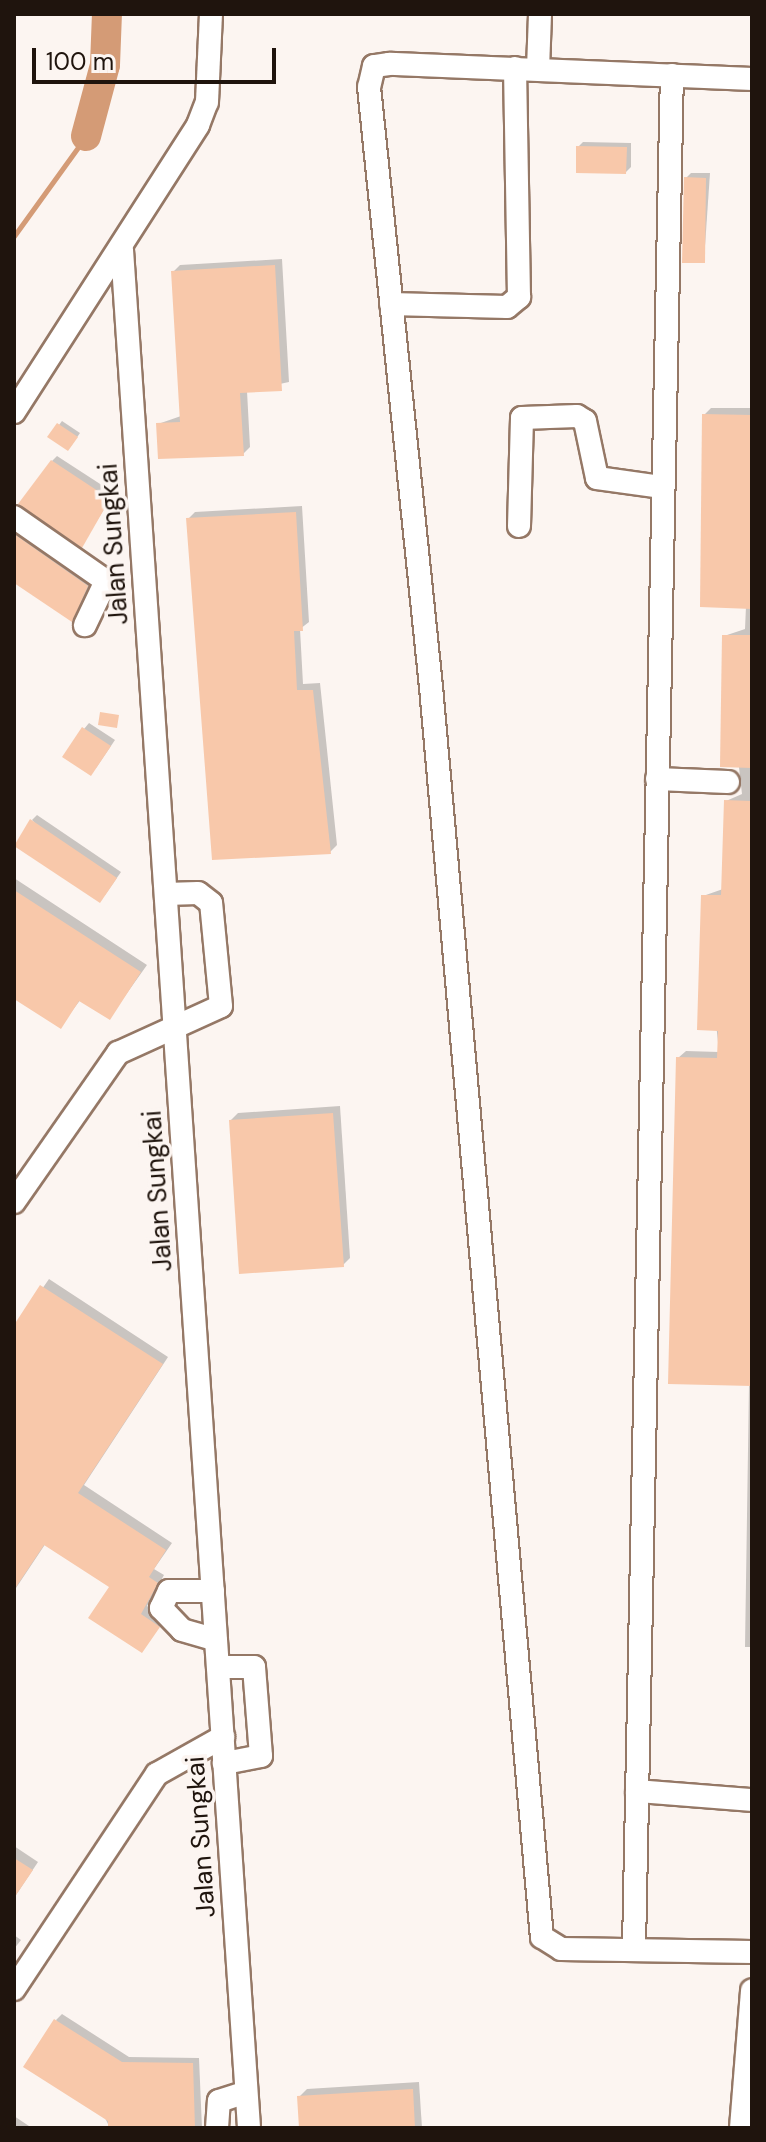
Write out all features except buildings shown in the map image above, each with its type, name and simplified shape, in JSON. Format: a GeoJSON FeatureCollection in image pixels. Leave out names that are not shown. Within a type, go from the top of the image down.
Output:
{"type":"FeatureCollection","features":[{"type":"Feature","properties":{"kind":"street"},"geometry":{"type":"LineString","coordinates":[[14,412],[122,250],[203,114],[211,14]]}},
{"type":"Feature","properties":{"kind":"street"},"geometry":{"type":"LineString","coordinates":[[538,69],[540,14]]}},
{"type":"Feature","properties":{"kind":"street"},"geometry":{"type":"LineString","coordinates":[[752,79],[515,68],[374,66],[369,87],[542,1937],[561,1949],[634,1947],[752,1952]]}},
{"type":"Feature","properties":{"kind":"street"},"geometry":{"type":"LineString","coordinates":[[391,304],[507,307],[519,297],[515,68]]}},
{"type":"Feature","properties":{"kind":"street"},"geometry":{"type":"LineString","coordinates":[[634,1947],[672,75]]}},
{"type":"Feature","properties":{"kind":"street","name":"Jalan Sungkai"},"geometry":{"type":"LineString","coordinates":[[122,250],[249,2128]]}},
{"type":"Feature","properties":{"kind":"street"},"geometry":{"type":"LineString","coordinates":[[519,526],[522,418],[577,416],[585,421],[597,478],[662,487]]}},
{"type":"Feature","properties":{"kind":"street"},"geometry":{"type":"LineString","coordinates":[[14,517],[106,581],[85,625]]}},
{"type":"Feature","properties":{"kind":"street"},"geometry":{"type":"LineString","coordinates":[[657,779],[728,782]]}},
{"type":"Feature","properties":{"kind":"street"},"geometry":{"type":"LineString","coordinates":[[14,1202],[118,1053],[221,1006],[218,919],[198,893],[166,894]]}},
{"type":"Feature","properties":{"kind":"street"},"geometry":{"type":"LineString","coordinates":[[213,1591],[169,1591],[161,1608],[182,1630],[216,1640]]}},
{"type":"Feature","properties":{"kind":"street"},"geometry":{"type":"LineString","coordinates":[[218,1667],[254,1667],[261,1756],[224,1763]]}},
{"type":"Feature","properties":{"kind":"street"},"geometry":{"type":"LineString","coordinates":[[14,1989],[157,1774],[223,1737]]}},
{"type":"Feature","properties":{"kind":"street"},"geometry":{"type":"LineString","coordinates":[[637,1791],[752,1800]]}},
{"type":"Feature","properties":{"kind":"street"},"geometry":{"type":"LineString","coordinates":[[741,2128],[752,1990]]}},
{"type":"Feature","properties":{"kind":"street"},"geometry":{"type":"LineString","coordinates":[[217,2128],[219,2101],[246,2092]]}},
{"type":"Feature","properties":{"kind":"waterway"},"geometry":{"type":"LineString","coordinates":[[86,136],[105,65],[107,14]]}},
{"type":"Feature","properties":{"kind":"waterway"},"geometry":{"type":"LineString","coordinates":[[14,236],[86,136]]}}]}
